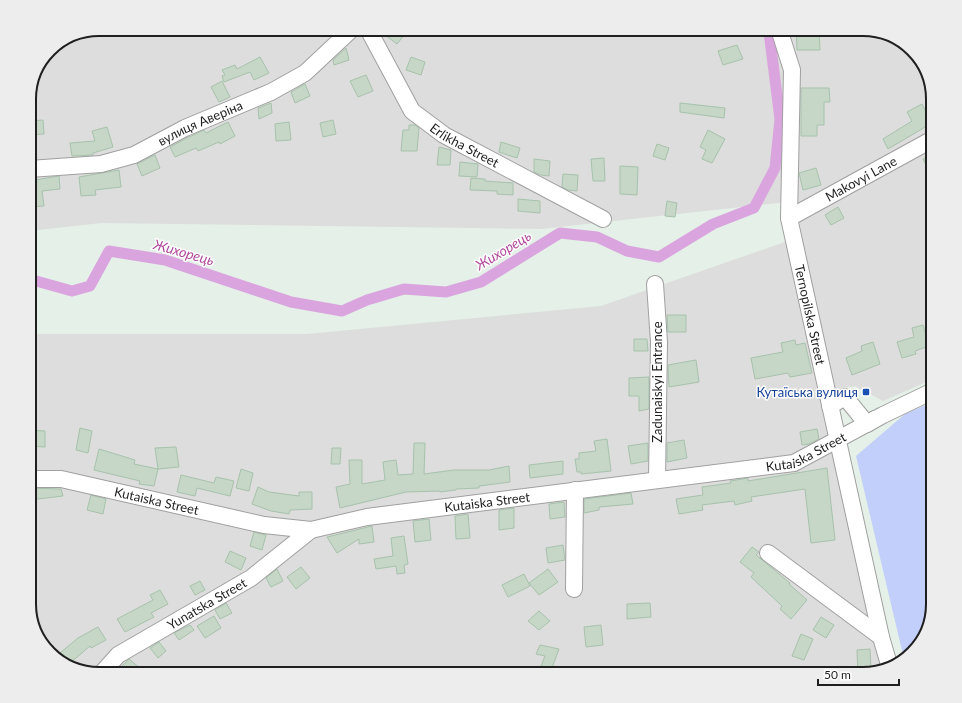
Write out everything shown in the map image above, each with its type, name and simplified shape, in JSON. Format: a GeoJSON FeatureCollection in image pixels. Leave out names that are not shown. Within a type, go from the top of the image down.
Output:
{"type":"FeatureCollection","features":[{"type":"Feature","properties":{"kind":"street","name":"вулиця Аверіна"},"geometry":{"type":"LineString","coordinates":[[36,169],[101,164],[134,155],[185,128],[271,92],[304,73],[344,36]]}},
{"type":"Feature","properties":{"kind":"street","name":"Erlikha Street"},"geometry":{"type":"LineString","coordinates":[[372,36],[412,111],[444,134],[603,219]]}},
{"type":"Feature","properties":{"kind":"street","name":"Ternopilska Street"},"geometry":{"type":"LineString","coordinates":[[781,36],[792,70],[789,218],[837,441],[881,637],[888,661]]}},
{"type":"Feature","properties":{"kind":"street","name":"Makovyi Lane"},"geometry":{"type":"LineString","coordinates":[[789,218],[926,143]]}},
{"type":"Feature","properties":{"kind":"street","name":"Zadunaiskyi Entrance"},"geometry":{"type":"LineString","coordinates":[[655,284],[659,342],[657,480]]}},
{"type":"Feature","properties":{"kind":"street","name":"Kutaiska Street"},"geometry":{"type":"LineString","coordinates":[[36,479],[61,479],[264,525],[311,530],[367,517],[794,463],[837,441],[876,418],[926,394]]}},
{"type":"Feature","properties":{"kind":"street"},"geometry":{"type":"LineString","coordinates":[[830,406],[844,397],[867,424],[876,418]]}},
{"type":"Feature","properties":{"kind":"street"},"geometry":{"type":"LineString","coordinates":[[574,589],[575,490]]}},
{"type":"Feature","properties":{"kind":"street","name":"Yunatska Street"},"geometry":{"type":"LineString","coordinates":[[107,667],[118,655],[251,578],[311,530]]}},
{"type":"Feature","properties":{"kind":"street"},"geometry":{"type":"LineString","coordinates":[[768,553],[881,637]]}},
{"type":"Feature","properties":{"kind":"shaded area"},"geometry":{"type":"Polygon","coordinates":[[[99,36],[863,36],[883,39],[891,43],[901,49],[915,64],[924,83],[926,99],[926,382],[883,401],[855,386],[834,390],[894,658],[879,665],[863,667],[99,667],[79,664],[68,659],[54,649],[49,642],[38,620],[36,608],[36,334],[307,334],[601,306],[802,236],[797,201],[541,229],[101,223],[36,230],[36,95],[38,83],[49,61],[57,52],[68,44],[79,39],[99,36]]]}},
{"type":"Feature","properties":{"kind":"shaded area"},"geometry":{"type":"Polygon","coordinates":[[[926,405],[926,604],[923,624],[918,635],[908,649],[903,653],[856,456],[905,414],[926,405]]]}},
{"type":"Feature","properties":{"kind":"building"},"geometry":{"type":"Polygon","coordinates":[[[386,36],[403,36],[397,44],[386,36]]]}},
{"type":"Feature","properties":{"kind":"building"},"geometry":{"type":"Polygon","coordinates":[[[796,36],[819,36],[820,50],[797,50],[796,36]]]}},
{"type":"Feature","properties":{"kind":"building"},"geometry":{"type":"Polygon","coordinates":[[[737,45],[743,59],[723,65],[718,51],[737,45]]]}},
{"type":"Feature","properties":{"kind":"building"},"geometry":{"type":"Polygon","coordinates":[[[346,48],[349,60],[334,65],[333,60],[346,48]]]}},
{"type":"Feature","properties":{"kind":"building"},"geometry":{"type":"Polygon","coordinates":[[[260,57],[269,73],[254,80],[250,72],[224,82],[222,76],[225,75],[222,70],[235,65],[237,69],[260,57]]]}},
{"type":"Feature","properties":{"kind":"building"},"geometry":{"type":"Polygon","coordinates":[[[411,57],[425,62],[421,75],[406,70],[411,57]]]}},
{"type":"Feature","properties":{"kind":"building"},"geometry":{"type":"Polygon","coordinates":[[[366,75],[373,91],[358,97],[350,81],[366,75]]]}},
{"type":"Feature","properties":{"kind":"building"},"geometry":{"type":"Polygon","coordinates":[[[222,81],[230,97],[219,102],[211,87],[222,81]]]}},
{"type":"Feature","properties":{"kind":"building"},"geometry":{"type":"Polygon","coordinates":[[[305,84],[310,96],[295,103],[291,92],[305,84]]]}},
{"type":"Feature","properties":{"kind":"building"},"geometry":{"type":"Polygon","coordinates":[[[801,88],[829,88],[830,102],[824,102],[824,125],[817,125],[817,136],[801,136],[801,88]]]}},
{"type":"Feature","properties":{"kind":"building"},"geometry":{"type":"Polygon","coordinates":[[[271,103],[272,113],[259,119],[258,108],[271,103]]]}},
{"type":"Feature","properties":{"kind":"building"},"geometry":{"type":"Polygon","coordinates":[[[680,103],[725,108],[724,118],[680,112],[680,103]]]}},
{"type":"Feature","properties":{"kind":"building"},"geometry":{"type":"Polygon","coordinates":[[[922,104],[926,112],[926,127],[888,149],[883,139],[912,121],[907,112],[922,104]]]}},
{"type":"Feature","properties":{"kind":"building"},"geometry":{"type":"Polygon","coordinates":[[[36,120],[43,120],[44,134],[36,135],[36,120]]]}},
{"type":"Feature","properties":{"kind":"building"},"geometry":{"type":"Polygon","coordinates":[[[333,120],[336,134],[323,137],[320,123],[333,120]]]}},
{"type":"Feature","properties":{"kind":"building"},"geometry":{"type":"Polygon","coordinates":[[[228,122],[235,136],[220,144],[219,142],[198,151],[196,148],[175,157],[170,147],[204,130],[206,133],[228,122]]]}},
{"type":"Feature","properties":{"kind":"building"},"geometry":{"type":"Polygon","coordinates":[[[289,122],[291,140],[276,141],[275,124],[289,122]]]}},
{"type":"Feature","properties":{"kind":"building"},"geometry":{"type":"Polygon","coordinates":[[[409,125],[415,125],[419,128],[417,151],[401,151],[403,130],[409,130],[409,125]]]}},
{"type":"Feature","properties":{"kind":"building"},"geometry":{"type":"Polygon","coordinates":[[[107,127],[113,147],[93,153],[93,155],[72,156],[70,143],[95,141],[92,131],[107,127]]]}},
{"type":"Feature","properties":{"kind":"building"},"geometry":{"type":"Polygon","coordinates":[[[708,130],[725,139],[712,163],[702,159],[706,150],[700,147],[708,130]]]}},
{"type":"Feature","properties":{"kind":"building"},"geometry":{"type":"Polygon","coordinates":[[[501,142],[520,148],[517,158],[499,152],[501,142]]]}},
{"type":"Feature","properties":{"kind":"building"},"geometry":{"type":"Polygon","coordinates":[[[657,144],[669,148],[665,160],[653,156],[657,144]]]}},
{"type":"Feature","properties":{"kind":"building"},"geometry":{"type":"Polygon","coordinates":[[[439,147],[451,150],[450,165],[437,165],[439,147]]]}},
{"type":"Feature","properties":{"kind":"building"},"geometry":{"type":"Polygon","coordinates":[[[155,155],[160,168],[142,176],[137,164],[155,155]]]}},
{"type":"Feature","properties":{"kind":"building"},"geometry":{"type":"Polygon","coordinates":[[[604,158],[605,181],[593,181],[591,159],[604,158]]]}},
{"type":"Feature","properties":{"kind":"building"},"geometry":{"type":"Polygon","coordinates":[[[926,158],[926,165],[923,159],[926,158]]]}},
{"type":"Feature","properties":{"kind":"building"},"geometry":{"type":"Polygon","coordinates":[[[534,159],[550,161],[549,176],[534,172],[534,159]]]}},
{"type":"Feature","properties":{"kind":"building"},"geometry":{"type":"Polygon","coordinates":[[[460,162],[478,164],[477,177],[459,176],[460,162]]]}},
{"type":"Feature","properties":{"kind":"building"},"geometry":{"type":"Polygon","coordinates":[[[620,166],[638,167],[637,195],[620,194],[620,166]]]}},
{"type":"Feature","properties":{"kind":"building"},"geometry":{"type":"Polygon","coordinates":[[[816,168],[821,185],[803,190],[799,173],[816,168]]]}},
{"type":"Feature","properties":{"kind":"building"},"geometry":{"type":"Polygon","coordinates":[[[119,170],[121,187],[95,190],[96,195],[81,196],[79,177],[119,170]]]}},
{"type":"Feature","properties":{"kind":"building"},"geometry":{"type":"Polygon","coordinates":[[[563,174],[578,175],[577,191],[568,190],[562,187],[563,174]]]}},
{"type":"Feature","properties":{"kind":"building"},"geometry":{"type":"Polygon","coordinates":[[[59,176],[60,189],[42,191],[44,206],[36,207],[36,180],[59,176]]]}},
{"type":"Feature","properties":{"kind":"building"},"geometry":{"type":"Polygon","coordinates":[[[471,178],[485,179],[485,181],[513,183],[513,195],[497,194],[497,191],[470,190],[471,178]]]}},
{"type":"Feature","properties":{"kind":"building"},"geometry":{"type":"Polygon","coordinates":[[[518,199],[540,201],[540,213],[518,211],[518,199]]]}},
{"type":"Feature","properties":{"kind":"building"},"geometry":{"type":"Polygon","coordinates":[[[667,201],[677,203],[675,217],[665,216],[667,201]]]}},
{"type":"Feature","properties":{"kind":"building"},"geometry":{"type":"Polygon","coordinates":[[[838,207],[844,218],[831,225],[825,215],[838,207]]]}},
{"type":"Feature","properties":{"kind":"building"},"geometry":{"type":"Polygon","coordinates":[[[667,315],[686,315],[686,332],[668,332],[667,315]]]}},
{"type":"Feature","properties":{"kind":"building"},"geometry":{"type":"Polygon","coordinates":[[[923,325],[926,336],[926,347],[915,351],[916,354],[902,358],[897,342],[914,337],[912,328],[923,325]]]}},
{"type":"Feature","properties":{"kind":"building"},"geometry":{"type":"Polygon","coordinates":[[[634,339],[647,339],[648,351],[634,351],[634,339]]]}},
{"type":"Feature","properties":{"kind":"building"},"geometry":{"type":"Polygon","coordinates":[[[795,340],[796,345],[805,343],[812,373],[790,377],[788,373],[755,379],[751,358],[783,352],[781,343],[795,340]]]}},
{"type":"Feature","properties":{"kind":"building"},"geometry":{"type":"Polygon","coordinates":[[[873,342],[880,364],[852,375],[846,358],[862,351],[861,346],[873,342]]]}},
{"type":"Feature","properties":{"kind":"building"},"geometry":{"type":"Polygon","coordinates":[[[696,360],[699,382],[669,387],[668,365],[696,360]]]}},
{"type":"Feature","properties":{"kind":"building"},"geometry":{"type":"Polygon","coordinates":[[[649,377],[649,409],[639,411],[639,396],[629,396],[629,378],[649,377]]]}},
{"type":"Feature","properties":{"kind":"building"},"geometry":{"type":"Polygon","coordinates":[[[80,428],[92,431],[88,453],[76,450],[80,428]]]}},
{"type":"Feature","properties":{"kind":"building"},"geometry":{"type":"Polygon","coordinates":[[[817,429],[819,439],[809,444],[802,445],[800,432],[817,429]]]}},
{"type":"Feature","properties":{"kind":"building"},"geometry":{"type":"Polygon","coordinates":[[[36,430],[45,431],[45,447],[36,446],[36,430]]]}},
{"type":"Feature","properties":{"kind":"building"},"geometry":{"type":"Polygon","coordinates":[[[607,439],[611,471],[581,474],[581,472],[577,472],[575,459],[579,459],[579,453],[596,451],[594,441],[607,439]]]}},
{"type":"Feature","properties":{"kind":"building"},"geometry":{"type":"Polygon","coordinates":[[[684,440],[687,458],[667,462],[667,443],[684,440]]]}},
{"type":"Feature","properties":{"kind":"building"},"geometry":{"type":"Polygon","coordinates":[[[414,443],[425,443],[424,474],[454,470],[489,470],[509,466],[510,482],[479,486],[479,488],[456,489],[440,492],[406,492],[340,508],[336,487],[350,484],[349,460],[362,460],[362,484],[385,480],[383,462],[396,460],[398,475],[413,474],[414,443]]]}},
{"type":"Feature","properties":{"kind":"building"},"geometry":{"type":"Polygon","coordinates":[[[648,443],[648,461],[631,464],[628,446],[648,443]]]}},
{"type":"Feature","properties":{"kind":"building"},"geometry":{"type":"Polygon","coordinates":[[[176,447],[179,467],[158,469],[155,448],[176,447]]]}},
{"type":"Feature","properties":{"kind":"building"},"geometry":{"type":"Polygon","coordinates":[[[332,448],[341,448],[340,464],[331,464],[332,448]]]}},
{"type":"Feature","properties":{"kind":"building"},"geometry":{"type":"Polygon","coordinates":[[[99,449],[135,460],[134,464],[158,469],[154,486],[139,484],[140,481],[94,470],[99,449]]]}},
{"type":"Feature","properties":{"kind":"building"},"geometry":{"type":"Polygon","coordinates":[[[563,461],[563,474],[530,478],[529,465],[563,461]]]}},
{"type":"Feature","properties":{"kind":"building"},"geometry":{"type":"Polygon","coordinates":[[[827,468],[835,540],[811,543],[805,489],[751,497],[752,501],[735,505],[734,501],[702,505],[703,510],[679,514],[676,499],[703,495],[702,487],[731,483],[730,481],[748,478],[748,481],[827,468]]]}},
{"type":"Feature","properties":{"kind":"building"},"geometry":{"type":"Polygon","coordinates":[[[241,469],[253,473],[249,491],[236,488],[241,469]]]}},
{"type":"Feature","properties":{"kind":"building"},"geometry":{"type":"Polygon","coordinates":[[[181,475],[214,483],[216,477],[234,481],[230,496],[197,488],[195,496],[177,492],[181,475]]]}},
{"type":"Feature","properties":{"kind":"building"},"geometry":{"type":"Polygon","coordinates":[[[258,487],[269,492],[299,496],[299,492],[312,492],[312,509],[290,510],[289,514],[271,511],[252,504],[258,487]]]}},
{"type":"Feature","properties":{"kind":"building"},"geometry":{"type":"Polygon","coordinates":[[[36,488],[61,489],[63,496],[36,499],[36,488]]]}},
{"type":"Feature","properties":{"kind":"building"},"geometry":{"type":"Polygon","coordinates":[[[631,493],[633,504],[599,507],[599,510],[584,513],[584,499],[631,493]]]}},
{"type":"Feature","properties":{"kind":"building"},"geometry":{"type":"Polygon","coordinates":[[[91,495],[106,499],[103,514],[87,510],[91,495]]]}},
{"type":"Feature","properties":{"kind":"building"},"geometry":{"type":"Polygon","coordinates":[[[564,502],[565,517],[550,519],[549,504],[564,502]]]}},
{"type":"Feature","properties":{"kind":"building"},"geometry":{"type":"Polygon","coordinates":[[[514,508],[514,528],[499,530],[499,510],[514,508]]]}},
{"type":"Feature","properties":{"kind":"building"},"geometry":{"type":"Polygon","coordinates":[[[468,514],[470,538],[456,539],[455,516],[468,514]]]}},
{"type":"Feature","properties":{"kind":"building"},"geometry":{"type":"Polygon","coordinates":[[[429,519],[431,540],[415,542],[413,521],[429,519]]]}},
{"type":"Feature","properties":{"kind":"building"},"geometry":{"type":"Polygon","coordinates":[[[372,526],[374,542],[359,544],[359,539],[337,553],[327,537],[372,526]]]}},
{"type":"Feature","properties":{"kind":"building"},"geometry":{"type":"Polygon","coordinates":[[[254,532],[266,535],[262,550],[250,546],[254,532]]]}},
{"type":"Feature","properties":{"kind":"building"},"geometry":{"type":"Polygon","coordinates":[[[404,536],[408,564],[404,565],[405,573],[397,574],[396,566],[376,569],[374,559],[393,556],[391,538],[404,536]]]}},
{"type":"Feature","properties":{"kind":"building"},"geometry":{"type":"Polygon","coordinates":[[[563,545],[565,560],[548,563],[546,548],[563,545]]]}},
{"type":"Feature","properties":{"kind":"building"},"geometry":{"type":"Polygon","coordinates":[[[752,547],[759,552],[756,555],[790,583],[789,584],[807,600],[791,619],[780,609],[782,606],[751,577],[754,573],[740,562],[752,547]]]}},
{"type":"Feature","properties":{"kind":"building"},"geometry":{"type":"Polygon","coordinates":[[[230,551],[246,558],[241,570],[225,562],[230,551]]]}},
{"type":"Feature","properties":{"kind":"building"},"geometry":{"type":"Polygon","coordinates":[[[301,567],[310,578],[296,589],[287,577],[301,567]]]}},
{"type":"Feature","properties":{"kind":"building"},"geometry":{"type":"Polygon","coordinates":[[[277,569],[283,581],[271,587],[266,578],[277,569]]]}},
{"type":"Feature","properties":{"kind":"building"},"geometry":{"type":"Polygon","coordinates":[[[548,569],[558,582],[539,595],[529,583],[548,569]]]}},
{"type":"Feature","properties":{"kind":"building"},"geometry":{"type":"Polygon","coordinates":[[[524,574],[530,586],[508,597],[502,585],[524,574]]]}},
{"type":"Feature","properties":{"kind":"building"},"geometry":{"type":"Polygon","coordinates":[[[200,581],[205,590],[195,595],[190,586],[200,581]]]}},
{"type":"Feature","properties":{"kind":"building"},"geometry":{"type":"Polygon","coordinates":[[[160,590],[168,604],[151,613],[154,617],[125,632],[117,619],[153,600],[150,595],[160,590]]]}},
{"type":"Feature","properties":{"kind":"building"},"geometry":{"type":"Polygon","coordinates":[[[226,603],[232,613],[220,619],[215,610],[226,603]]]}},
{"type":"Feature","properties":{"kind":"building"},"geometry":{"type":"Polygon","coordinates":[[[650,603],[651,617],[627,619],[627,604],[650,603]]]}},
{"type":"Feature","properties":{"kind":"building"},"geometry":{"type":"Polygon","coordinates":[[[539,611],[550,621],[539,630],[528,621],[539,611]]]}},
{"type":"Feature","properties":{"kind":"building"},"geometry":{"type":"Polygon","coordinates":[[[214,616],[221,628],[205,638],[197,626],[214,616]]]}},
{"type":"Feature","properties":{"kind":"building"},"geometry":{"type":"Polygon","coordinates":[[[821,617],[834,625],[826,638],[813,630],[821,617]]]}},
{"type":"Feature","properties":{"kind":"building"},"geometry":{"type":"Polygon","coordinates":[[[190,625],[194,630],[179,640],[174,633],[190,625]]]}},
{"type":"Feature","properties":{"kind":"building"},"geometry":{"type":"Polygon","coordinates":[[[601,625],[603,645],[586,647],[584,627],[601,625]]]}},
{"type":"Feature","properties":{"kind":"building"},"geometry":{"type":"Polygon","coordinates":[[[98,627],[106,640],[91,648],[90,646],[72,661],[60,653],[78,638],[98,627]]]}},
{"type":"Feature","properties":{"kind":"building"},"geometry":{"type":"Polygon","coordinates":[[[801,634],[813,639],[804,660],[792,656],[801,634]]]}},
{"type":"Feature","properties":{"kind":"building"},"geometry":{"type":"Polygon","coordinates":[[[159,642],[166,651],[158,658],[150,648],[159,642]]]}},
{"type":"Feature","properties":{"kind":"building"},"geometry":{"type":"Polygon","coordinates":[[[540,645],[559,649],[552,667],[541,666],[545,656],[536,654],[540,645]]]}},
{"type":"Feature","properties":{"kind":"building"},"geometry":{"type":"Polygon","coordinates":[[[870,649],[871,666],[858,667],[857,650],[870,649]]]}},
{"type":"Feature","properties":{"kind":"building"},"geometry":{"type":"Polygon","coordinates":[[[129,659],[139,667],[121,667],[129,659]]]}},
{"type":"Feature","properties":{"kind":"waterway","name":"Жихорець"},"geometry":{"type":"LineString","coordinates":[[36,281],[72,291],[90,286],[109,251],[165,260],[291,302],[342,311],[367,300],[404,289],[446,292],[481,282],[560,233],[597,237],[627,251],[659,257],[713,224],[754,208],[775,168],[780,119],[770,36]]}},
{"type":"Feature","properties":{"kind":"place","name":"Кутаїська вулиця"},"geometry":{"type":"Point","coordinates":[866,392]}}]}
